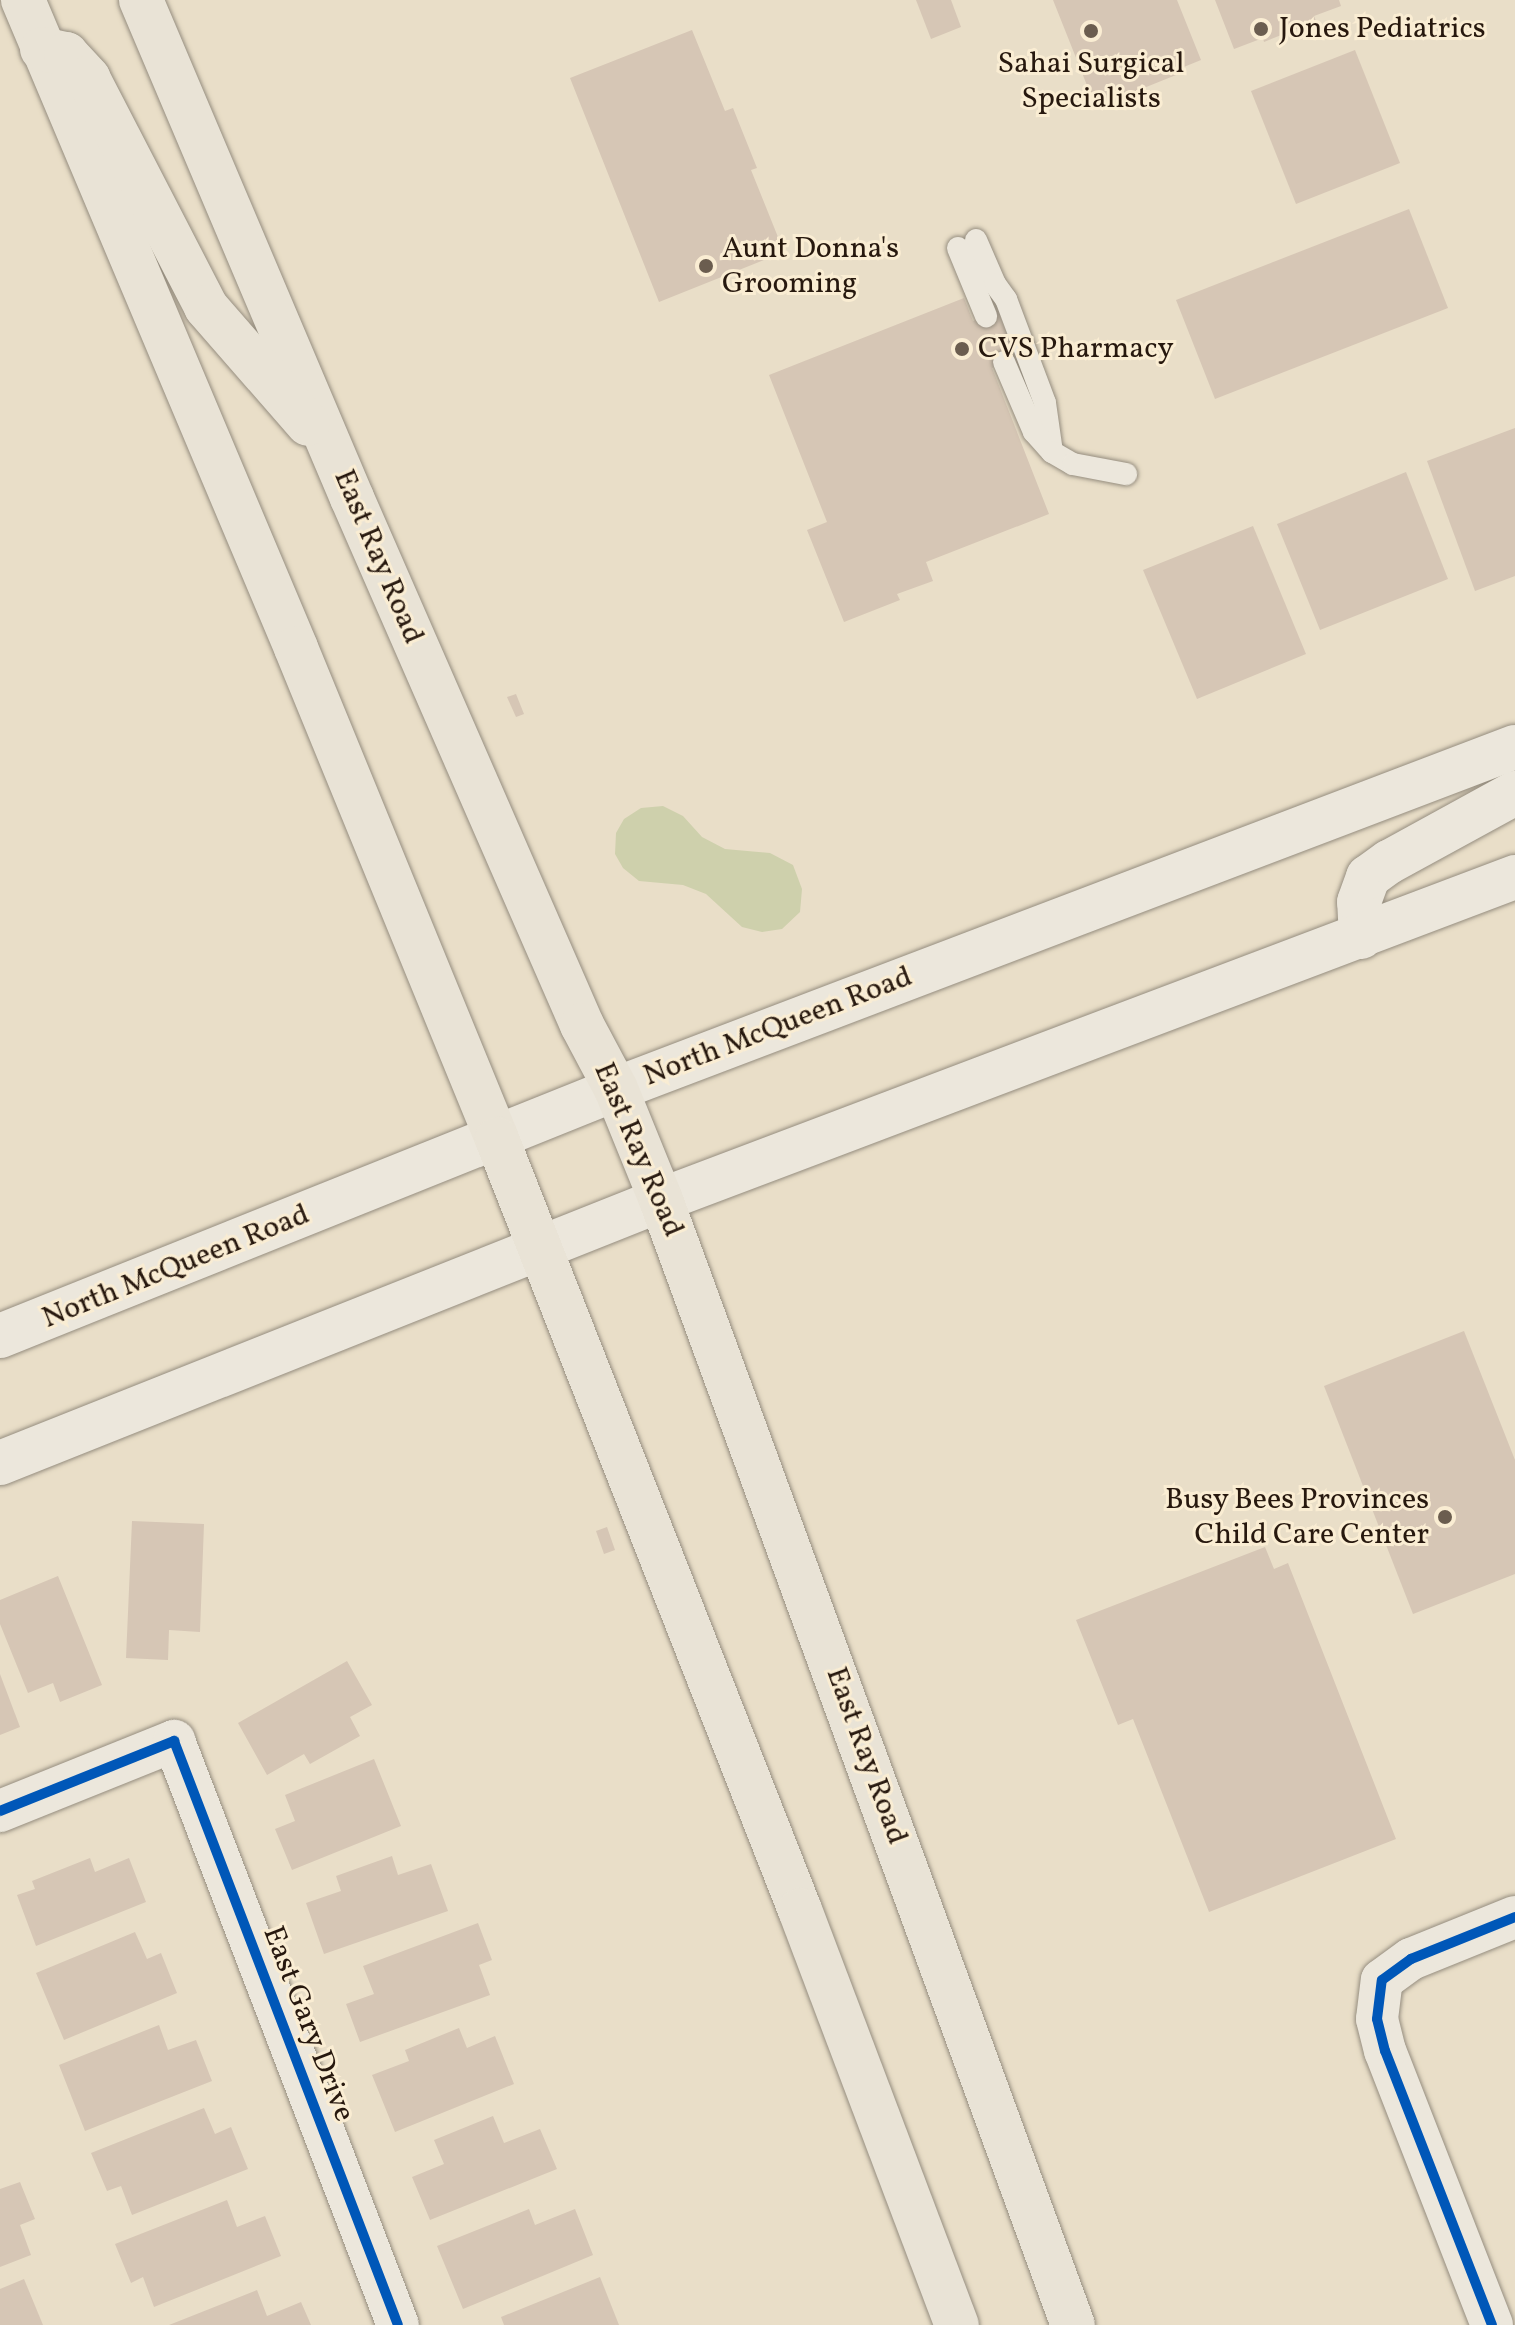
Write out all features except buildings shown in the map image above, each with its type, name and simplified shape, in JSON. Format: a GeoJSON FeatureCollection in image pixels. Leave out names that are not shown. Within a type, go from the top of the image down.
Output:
{"type":"FeatureCollection","features":[{"type":"Feature","properties":{"kind":"main road"},"geometry":{"type":"LineString","coordinates":[[23,0],[293,641],[497,1139],[788,1881],[957,2325]]}},
{"type":"Feature","properties":{"kind":"main road","name":"East Ray Road"},"geometry":{"type":"LineString","coordinates":[[141,0],[334,455],[582,1025],[616,1089],[661,1200],[1073,2325]]}},
{"type":"Feature","properties":{"kind":"main road"},"geometry":{"type":"LineString","coordinates":[[42,49],[66,54],[88,78],[206,307],[334,455]]}},
{"type":"Feature","properties":{"kind":"main road","name":"North McQueen Road"},"geometry":{"type":"LineString","coordinates":[[0,1336],[616,1089],[1515,747]]}},
{"type":"Feature","properties":{"kind":"main road"},"geometry":{"type":"LineString","coordinates":[[1361,937],[1359,902],[1368,877],[1400,855],[1515,793]]}},
{"type":"Feature","properties":{"kind":"main road"},"geometry":{"type":"LineString","coordinates":[[0,1463],[661,1200],[1515,877]]}},
{"type":"Feature","properties":{"kind":"street","name":"East Gary Drive"},"geometry":{"type":"LineString","coordinates":[[0,1811],[174,1741],[398,2325]]}},
{"type":"Feature","properties":{"kind":"street"},"geometry":{"type":"LineString","coordinates":[[1492,2325],[1385,2051],[1377,2019],[1382,1980],[1401,1966],[1515,1917]]}},
{"type":"Feature","properties":{"kind":"lane"},"geometry":{"type":"LineString","coordinates":[[986,316],[967,244],[1006,299],[1045,403],[1052,452]]}},
{"type":"Feature","properties":{"kind":"lane"},"geometry":{"type":"LineString","coordinates":[[1004,362],[1034,432],[1052,452],[1073,464],[1126,474]]}},
{"type":"Feature","properties":{"kind":"green space"},"geometry":{"type":"Polygon","coordinates":[[[663,806],[683,816],[702,837],[725,849],[770,853],[793,865],[802,889],[800,912],[782,929],[762,932],[742,927],[706,894],[683,885],[639,881],[623,868],[615,854],[616,833],[624,819],[641,808],[663,806]]]}},
{"type":"Feature","properties":{"kind":"cycle path"},"geometry":{"type":"LineString","coordinates":[[0,1811],[174,1741],[398,2325]]}},
{"type":"Feature","properties":{"kind":"cycle path"},"geometry":{"type":"LineString","coordinates":[[1492,2325],[1385,2051],[1377,2019],[1382,1980],[1411,1959],[1515,1917]]}},
{"type":"Feature","properties":{"kind":"place","name":"Jones Pediatrics"},"geometry":{"type":"Point","coordinates":[1261,29]}},
{"type":"Feature","properties":{"kind":"place","name":"Sahai Surgical Specialists"},"geometry":{"type":"Point","coordinates":[1091,31]}},
{"type":"Feature","properties":{"kind":"place","name":"Aunt Donna's Grooming"},"geometry":{"type":"Point","coordinates":[706,266]}},
{"type":"Feature","properties":{"kind":"place","name":"CVS Pharmacy"},"geometry":{"type":"Point","coordinates":[962,349]}},
{"type":"Feature","properties":{"kind":"place","name":"Busy Bees Provinces Child Care Center"},"geometry":{"type":"Point","coordinates":[1445,1517]}}]}
